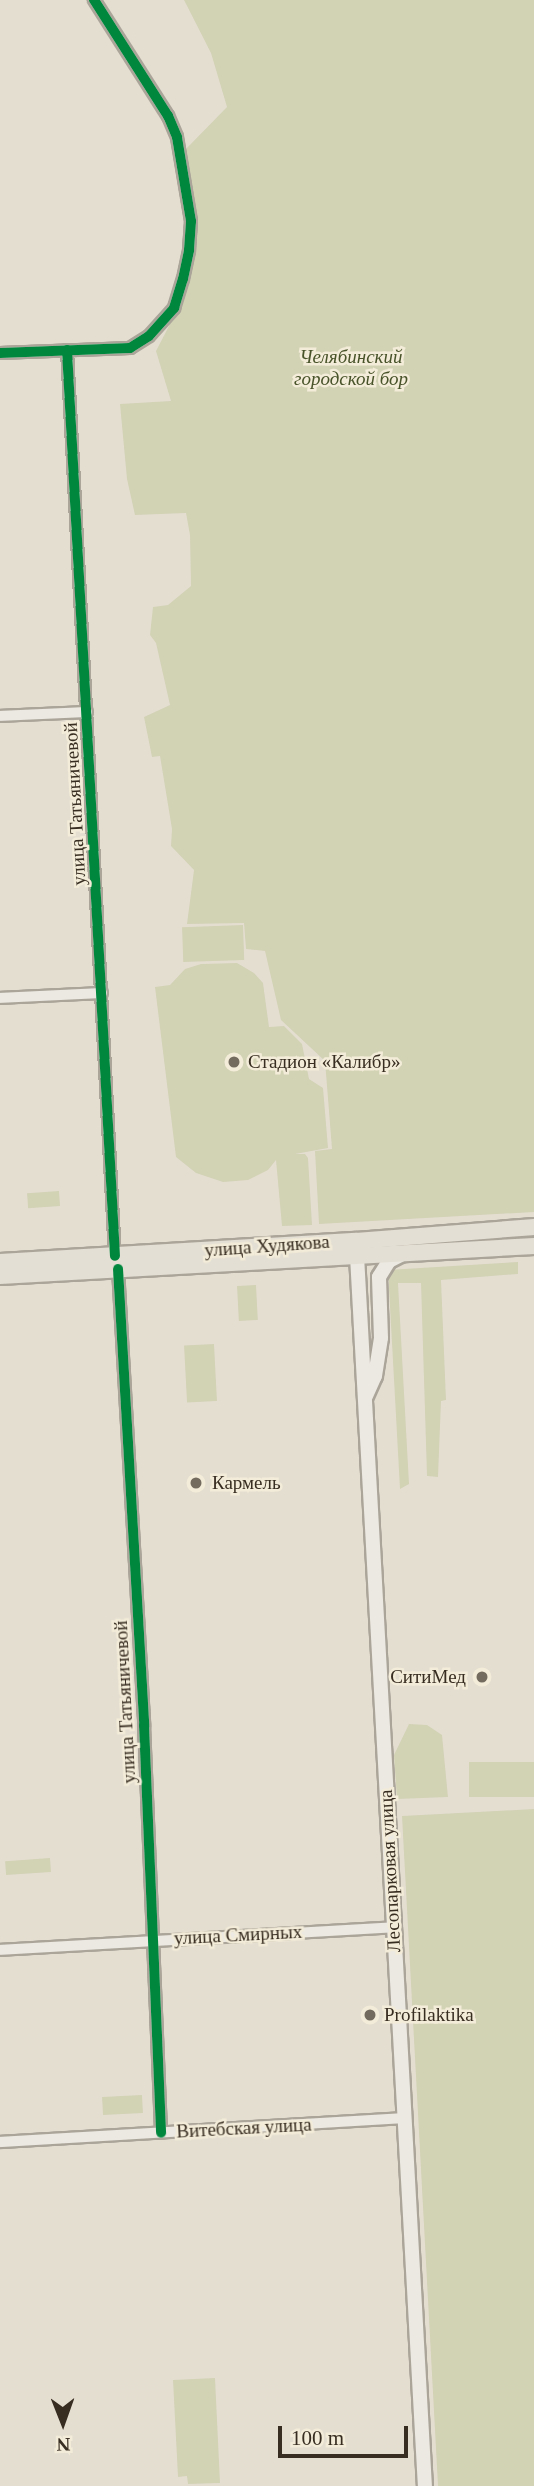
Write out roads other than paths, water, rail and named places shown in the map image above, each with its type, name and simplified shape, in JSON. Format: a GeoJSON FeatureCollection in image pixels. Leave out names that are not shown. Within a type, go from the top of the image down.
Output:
{"type":"FeatureCollection","features":[{"type":"Feature","properties":{"kind":"main road","name":"улица Худякова"},"geometry":{"type":"LineString","coordinates":[[0,1262],[117,1262],[357,1249],[534,1227]]}},
{"type":"Feature","properties":{"kind":"main road","name":"улица Худякова"},"geometry":{"type":"LineString","coordinates":[[357,1249],[407,1252],[534,1246]]}},
{"type":"Feature","properties":{"kind":"main road","name":"Лесопарковая улица"},"geometry":{"type":"LineString","coordinates":[[357,1249],[425,2486]]}},
{"type":"Feature","properties":{"kind":"main road"},"geometry":{"type":"LineString","coordinates":[[364,1400],[375,1376],[380,1349],[379,1278],[389,1261],[407,1252]]}},
{"type":"Feature","properties":{"kind":"main road","name":"улица Худякова"},"geometry":{"type":"LineString","coordinates":[[0,1276],[117,1262]]}},
{"type":"Feature","properties":{"kind":"street"},"geometry":{"type":"LineString","coordinates":[[0,353],[130,348],[149,336],[174,308],[189,250],[191,221],[177,137],[168,116],[94,0]]}},
{"type":"Feature","properties":{"kind":"street","name":"улица Татьяничевой"},"geometry":{"type":"LineString","coordinates":[[67,351],[117,1262],[123,1307],[162,2133]]}},
{"type":"Feature","properties":{"kind":"street"},"geometry":{"type":"LineString","coordinates":[[0,716],[87,712]]}},
{"type":"Feature","properties":{"kind":"street"},"geometry":{"type":"LineString","coordinates":[[0,998],[102,993]]}},
{"type":"Feature","properties":{"kind":"street","name":"улица Смирных"},"geometry":{"type":"LineString","coordinates":[[0,1950],[393,1927]]}},
{"type":"Feature","properties":{"kind":"street","name":"Витебская улица"},"geometry":{"type":"LineString","coordinates":[[0,2142],[404,2118]]}},
{"type":"Feature","properties":{"kind":"place","name":"Стадион «Калибр»"},"geometry":{"type":"Point","coordinates":[234,1062]}},
{"type":"Feature","properties":{"kind":"place","name":"Кармель"},"geometry":{"type":"Point","coordinates":[196,1483]}},
{"type":"Feature","properties":{"kind":"place","name":"СитиМед"},"geometry":{"type":"Point","coordinates":[482,1677]}},
{"type":"Feature","properties":{"kind":"place","name":"Profilaktika"},"geometry":{"type":"Point","coordinates":[370,2015]}},
{"type":"Feature","properties":{"kind":"park label","name":"Челябинский городской бор"},"geometry":{"type":"Point","coordinates":[351,368]}}]}
